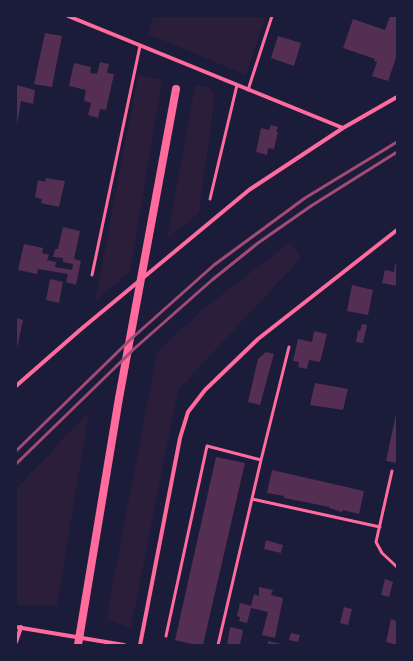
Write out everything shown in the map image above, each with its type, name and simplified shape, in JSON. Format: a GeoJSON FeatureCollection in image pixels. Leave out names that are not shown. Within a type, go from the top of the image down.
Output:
{"type":"FeatureCollection","features":[{"type":"Feature","properties":{"kind":"main road"},"geometry":{"type":"LineString","coordinates":[[78,645],[119,398],[176,89]]}},
{"type":"Feature","properties":{"kind":"street"},"geometry":{"type":"LineString","coordinates":[[68,16],[78,18],[140,46],[343,128]]}},
{"type":"Feature","properties":{"kind":"street"},"geometry":{"type":"LineString","coordinates":[[16,386],[80,330],[249,190],[343,128],[397,97]]}},
{"type":"Feature","properties":{"kind":"street"},"geometry":{"type":"LineString","coordinates":[[140,645],[180,438],[188,412],[205,390],[258,338],[397,230]]}},
{"type":"Feature","properties":{"kind":"street"},"geometry":{"type":"LineString","coordinates":[[16,642],[18,627],[38,629],[124,645]]}},
{"type":"Feature","properties":{"kind":"lane"},"geometry":{"type":"LineString","coordinates":[[248,90],[272,16]]}},
{"type":"Feature","properties":{"kind":"lane"},"geometry":{"type":"LineString","coordinates":[[92,275],[140,46]]}},
{"type":"Feature","properties":{"kind":"lane"},"geometry":{"type":"LineString","coordinates":[[210,199],[237,85]]}},
{"type":"Feature","properties":{"kind":"lane"},"geometry":{"type":"LineString","coordinates":[[218,645],[289,347]]}},
{"type":"Feature","properties":{"kind":"lane"},"geometry":{"type":"LineString","coordinates":[[166,636],[207,446],[261,460]]}},
{"type":"Feature","properties":{"kind":"lane"},"geometry":{"type":"LineString","coordinates":[[392,471],[376,542],[382,553],[397,567]]}},
{"type":"Feature","properties":{"kind":"lane"},"geometry":{"type":"LineString","coordinates":[[252,499],[380,527]]}},
{"type":"Feature","properties":{"kind":"shaded area"},"geometry":{"type":"Polygon","coordinates":[[[153,16],[266,16],[246,75],[148,34],[153,16]]]}},
{"type":"Feature","properties":{"kind":"shaded area"},"geometry":{"type":"Polygon","coordinates":[[[138,76],[162,79],[130,272],[95,301],[138,76]]]}},
{"type":"Feature","properties":{"kind":"shaded area"},"geometry":{"type":"Polygon","coordinates":[[[195,85],[210,87],[215,96],[199,213],[167,239],[195,85]]]}},
{"type":"Feature","properties":{"kind":"shaded area"},"geometry":{"type":"Polygon","coordinates":[[[290,242],[301,258],[178,390],[131,628],[106,619],[157,352],[201,311],[290,242]]]}},
{"type":"Feature","properties":{"kind":"shaded area"},"geometry":{"type":"Polygon","coordinates":[[[89,412],[57,605],[16,605],[16,489],[89,412]]]}},
{"type":"Feature","properties":{"kind":"building"},"geometry":{"type":"Polygon","coordinates":[[[390,16],[397,16],[397,55],[388,81],[372,76],[377,62],[374,61],[375,59],[343,48],[353,19],[385,30],[390,16]]]}},
{"type":"Feature","properties":{"kind":"building"},"geometry":{"type":"Polygon","coordinates":[[[45,33],[62,36],[52,87],[34,84],[45,33]]]}},
{"type":"Feature","properties":{"kind":"building"},"geometry":{"type":"Polygon","coordinates":[[[278,36],[301,43],[294,66],[271,58],[278,36]]]}},
{"type":"Feature","properties":{"kind":"building"},"geometry":{"type":"Polygon","coordinates":[[[100,62],[109,64],[107,73],[114,74],[106,110],[100,109],[98,118],[88,115],[91,103],[84,101],[86,90],[69,86],[74,63],[91,67],[90,73],[97,74],[100,62]]]}},
{"type":"Feature","properties":{"kind":"building"},"geometry":{"type":"Polygon","coordinates":[[[16,85],[35,90],[33,104],[21,101],[17,125],[16,85]]]}},
{"type":"Feature","properties":{"kind":"building"},"geometry":{"type":"Polygon","coordinates":[[[271,125],[278,127],[274,149],[268,148],[267,155],[256,152],[261,128],[269,130],[271,125]]]}},
{"type":"Feature","properties":{"kind":"building"},"geometry":{"type":"Polygon","coordinates":[[[46,178],[65,181],[59,207],[41,203],[42,199],[35,197],[38,180],[45,182],[46,178]]]}},
{"type":"Feature","properties":{"kind":"building"},"geometry":{"type":"Polygon","coordinates":[[[63,227],[80,231],[74,259],[81,261],[76,285],[66,282],[68,274],[38,269],[37,274],[18,270],[24,244],[43,248],[42,253],[49,255],[47,260],[56,262],[55,267],[72,270],[73,264],[63,262],[63,258],[53,257],[55,249],[58,249],[63,227]]]}},
{"type":"Feature","properties":{"kind":"building"},"geometry":{"type":"Polygon","coordinates":[[[395,264],[397,265],[397,286],[382,283],[385,270],[394,272],[395,264]]]}},
{"type":"Feature","properties":{"kind":"building"},"geometry":{"type":"Polygon","coordinates":[[[50,279],[63,282],[59,303],[46,300],[50,279]]]}},
{"type":"Feature","properties":{"kind":"building"},"geometry":{"type":"Polygon","coordinates":[[[352,285],[373,290],[368,315],[347,311],[352,285]]]}},
{"type":"Feature","properties":{"kind":"building"},"geometry":{"type":"Polygon","coordinates":[[[16,318],[23,320],[17,348],[16,348],[16,318]]]}},
{"type":"Feature","properties":{"kind":"building"},"geometry":{"type":"Polygon","coordinates":[[[362,324],[367,325],[363,343],[356,342],[358,330],[360,331],[362,324]]]}},
{"type":"Feature","properties":{"kind":"building"},"geometry":{"type":"Polygon","coordinates":[[[314,331],[327,334],[320,362],[309,360],[307,369],[298,367],[299,362],[293,361],[298,339],[312,342],[314,331]]]}},
{"type":"Feature","properties":{"kind":"building"},"geometry":{"type":"Polygon","coordinates":[[[266,352],[274,354],[260,405],[248,402],[258,359],[266,352]]]}},
{"type":"Feature","properties":{"kind":"building"},"geometry":{"type":"Polygon","coordinates":[[[315,383],[348,389],[343,410],[310,405],[315,383]]]}},
{"type":"Feature","properties":{"kind":"building"},"geometry":{"type":"Polygon","coordinates":[[[397,414],[397,463],[386,461],[397,414]]]}},
{"type":"Feature","properties":{"kind":"building"},"geometry":{"type":"Polygon","coordinates":[[[216,457],[245,463],[203,645],[196,645],[175,640],[216,457]]]}},
{"type":"Feature","properties":{"kind":"building"},"geometry":{"type":"Polygon","coordinates":[[[272,470],[364,491],[359,514],[343,510],[342,512],[329,508],[330,507],[267,493],[272,470]]]}},
{"type":"Feature","properties":{"kind":"building"},"geometry":{"type":"Polygon","coordinates":[[[266,540],[283,545],[281,553],[264,549],[266,540]]]}},
{"type":"Feature","properties":{"kind":"building"},"geometry":{"type":"Polygon","coordinates":[[[385,579],[393,582],[389,597],[381,595],[385,579]]]}},
{"type":"Feature","properties":{"kind":"building"},"geometry":{"type":"Polygon","coordinates":[[[259,587],[273,590],[271,595],[283,598],[275,638],[262,635],[268,612],[251,608],[247,623],[239,621],[240,617],[237,616],[240,603],[251,606],[254,594],[259,596],[259,587]]]}},
{"type":"Feature","properties":{"kind":"building"},"geometry":{"type":"Polygon","coordinates":[[[344,607],[352,609],[348,625],[340,623],[344,607]]]}},
{"type":"Feature","properties":{"kind":"building"},"geometry":{"type":"Polygon","coordinates":[[[391,619],[397,621],[397,645],[386,642],[391,619]]]}},
{"type":"Feature","properties":{"kind":"building"},"geometry":{"type":"Polygon","coordinates":[[[230,627],[243,630],[240,645],[227,645],[230,627]]]}},
{"type":"Feature","properties":{"kind":"building"},"geometry":{"type":"Polygon","coordinates":[[[291,633],[300,635],[298,642],[289,640],[291,633]]]}},
{"type":"Feature","properties":{"kind":"building"},"geometry":{"type":"Polygon","coordinates":[[[268,641],[281,644],[281,645],[268,645],[268,641]]]}},
{"type":"Feature","properties":{"kind":"railway"},"geometry":{"type":"LineString","coordinates":[[16,451],[131,339],[214,265],[305,198],[397,142]]}},
{"type":"Feature","properties":{"kind":"railway"},"geometry":{"type":"LineString","coordinates":[[16,464],[135,348],[212,280],[258,243],[311,206],[397,152]]}}]}
